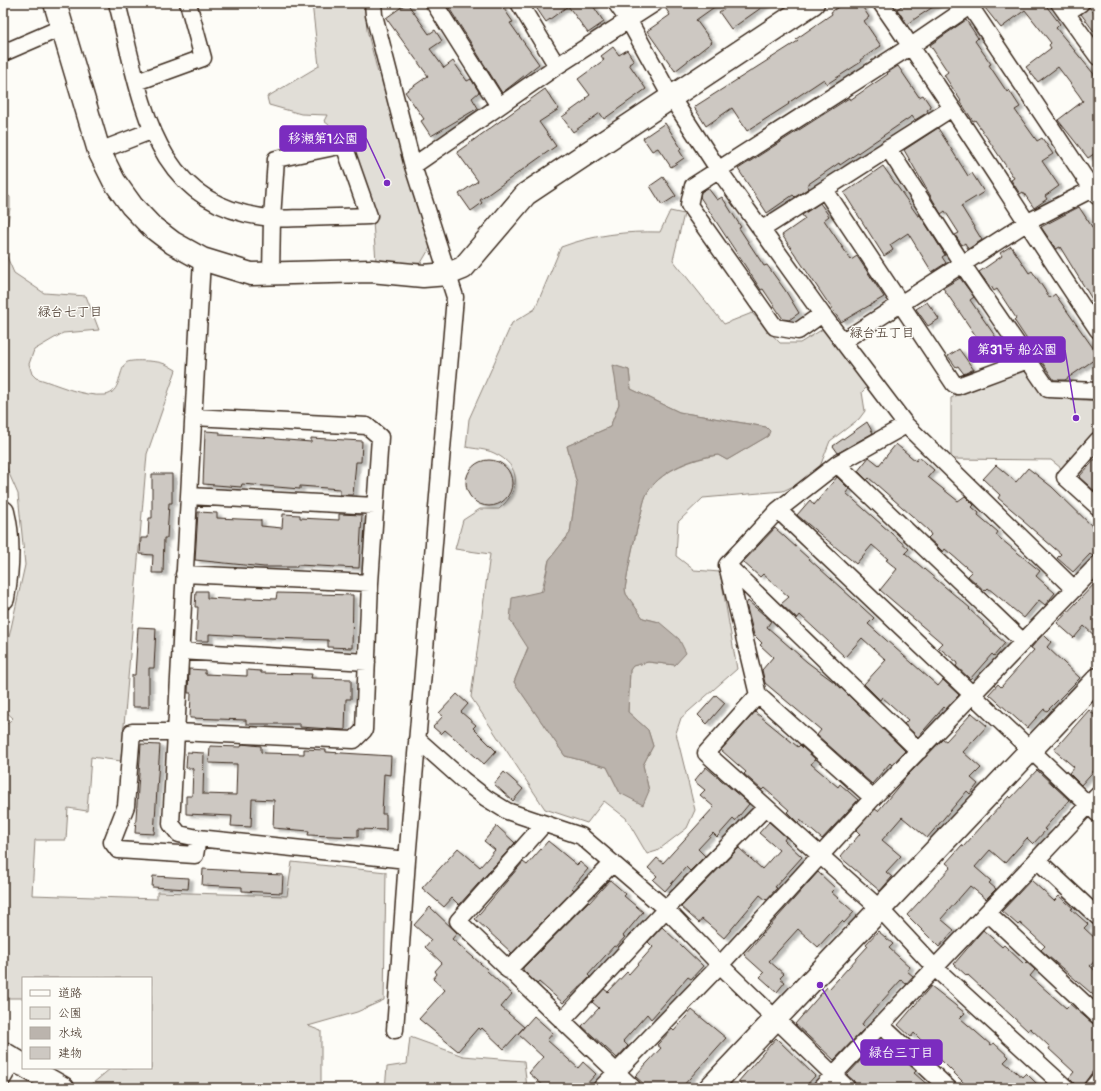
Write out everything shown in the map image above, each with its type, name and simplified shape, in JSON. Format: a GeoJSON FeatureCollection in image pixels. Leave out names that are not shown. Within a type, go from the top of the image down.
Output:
{"type":"FeatureCollection","features":[{"type":"Feature","properties":{"kind":"street"},"geometry":{"type":"LineString","coordinates":[[55,3],[99,151],[114,181],[147,222],[174,243],[202,259],[251,274],[272,275],[371,271],[423,276],[448,274],[463,268],[526,194],[813,3]]}},
{"type":"Feature","properties":{"kind":"street"},"geometry":{"type":"LineString","coordinates":[[117,3],[151,131],[167,160],[184,181],[205,198],[225,208],[248,215],[272,218],[369,216],[344,145],[276,159],[272,218],[272,275]]}},
{"type":"Feature","properties":{"kind":"street"},"geometry":{"type":"LineString","coordinates":[[137,82],[203,58],[188,3]]}},
{"type":"Feature","properties":{"kind":"street"},"geometry":{"type":"LineString","coordinates":[[373,3],[374,16],[413,166],[455,298],[407,860],[395,1030]]}},
{"type":"Feature","properties":{"kind":"street"},"geometry":{"type":"LineString","coordinates":[[434,3],[499,106]]}},
{"type":"Feature","properties":{"kind":"street"},"geometry":{"type":"LineString","coordinates":[[520,3],[558,66]]}},
{"type":"Feature","properties":{"kind":"street"},"geometry":{"type":"LineString","coordinates":[[616,3],[629,22],[671,97],[718,169],[822,314],[906,425],[1074,589]]}},
{"type":"Feature","properties":{"kind":"street"},"geometry":{"type":"LineString","coordinates":[[413,166],[558,66],[629,22],[655,3]]}},
{"type":"Feature","properties":{"kind":"street"},"geometry":{"type":"LineString","coordinates":[[881,3],[911,46],[1026,223],[1098,330]]}},
{"type":"Feature","properties":{"kind":"street"},"geometry":{"type":"LineString","coordinates":[[1081,3],[1062,8],[1098,57]]}},
{"type":"Feature","properties":{"kind":"street"},"geometry":{"type":"LineString","coordinates":[[822,314],[798,331],[775,327],[689,205],[693,186],[911,46],[972,4],[1096,191],[1026,223],[843,342]]}},
{"type":"Feature","properties":{"kind":"street"},"geometry":{"type":"LineString","coordinates":[[3,53],[63,27]]}},
{"type":"Feature","properties":{"kind":"street"},"geometry":{"type":"LineString","coordinates":[[761,230],[952,108]]}},
{"type":"Feature","properties":{"kind":"street"},"geometry":{"type":"LineString","coordinates":[[99,151],[151,131]]}},
{"type":"Feature","properties":{"kind":"street"},"geometry":{"type":"LineString","coordinates":[[888,148],[963,265],[1048,389],[1098,391]]}},
{"type":"Feature","properties":{"kind":"street"},"geometry":{"type":"LineString","coordinates":[[825,190],[954,384],[958,386],[1028,360]]}},
{"type":"Feature","properties":{"kind":"street"},"geometry":{"type":"LineString","coordinates":[[202,259],[170,824],[179,834],[198,838],[407,860]]}},
{"type":"Feature","properties":{"kind":"street"},"geometry":{"type":"LineString","coordinates":[[193,417],[366,426],[380,437],[370,583],[364,730],[354,740],[176,732],[132,732],[126,806],[122,821],[112,842],[118,850],[196,855],[198,838]]}},
{"type":"Feature","properties":{"kind":"street"},"geometry":{"type":"LineString","coordinates":[[726,565],[778,510],[837,464],[906,425]]}},
{"type":"Feature","properties":{"kind":"street"},"geometry":{"type":"LineString","coordinates":[[1098,440],[1064,477],[1098,507]]}},
{"type":"Feature","properties":{"kind":"street"},"geometry":{"type":"LineString","coordinates":[[837,464],[1022,641]]}},
{"type":"Feature","properties":{"kind":"street"},"geometry":{"type":"LineString","coordinates":[[189,496],[375,506]]}},
{"type":"Feature","properties":{"kind":"street"},"geometry":{"type":"LineString","coordinates":[[778,510],[1031,750],[1095,805],[1037,860],[821,1088]]}},
{"type":"Feature","properties":{"kind":"street"},"geometry":{"type":"LineString","coordinates":[[3,512],[8,548],[6,581],[3,598]]}},
{"type":"Feature","properties":{"kind":"street"},"geometry":{"type":"LineString","coordinates":[[601,1088],[720,965],[873,798],[1022,641],[1098,564]]}},
{"type":"Feature","properties":{"kind":"street"},"geometry":{"type":"LineString","coordinates":[[726,565],[758,695],[873,798]]}},
{"type":"Feature","properties":{"kind":"street"},"geometry":{"type":"LineString","coordinates":[[726,565],[919,751]]}},
{"type":"Feature","properties":{"kind":"street"},"geometry":{"type":"LineString","coordinates":[[184,574],[370,583]]}},
{"type":"Feature","properties":{"kind":"street"},"geometry":{"type":"LineString","coordinates":[[180,651],[367,662]]}},
{"type":"Feature","properties":{"kind":"street"},"geometry":{"type":"LineString","coordinates":[[710,1088],[1098,679]]}},
{"type":"Feature","properties":{"kind":"street"},"geometry":{"type":"LineString","coordinates":[[758,695],[706,753],[880,909],[935,968],[1066,1088]]}},
{"type":"Feature","properties":{"kind":"street"},"geometry":{"type":"LineString","coordinates":[[417,739],[486,798],[507,811],[581,836],[666,909],[720,965],[847,1088]]}},
{"type":"Feature","properties":{"kind":"street"},"geometry":{"type":"LineString","coordinates":[[562,1020],[666,909],[766,807]]}},
{"type":"Feature","properties":{"kind":"street"},"geometry":{"type":"LineString","coordinates":[[544,824],[458,921],[633,1088]]}},
{"type":"Feature","properties":{"kind":"street"},"geometry":{"type":"LineString","coordinates":[[1037,860],[1098,917]]}},
{"type":"Feature","properties":{"kind":"street"},"geometry":{"type":"LineString","coordinates":[[508,970],[613,863]]}},
{"type":"Feature","properties":{"kind":"street"},"geometry":{"type":"LineString","coordinates":[[988,913],[1098,1016]]}},
{"type":"Feature","properties":{"kind":"street"},"geometry":{"type":"LineString","coordinates":[[881,1025],[948,1088]]}},
{"type":"Feature","properties":{"kind":"street"},"geometry":{"type":"LineString","coordinates":[[3,1078],[17,1061]]}},
{"type":"Feature","properties":{"kind":"street"},"geometry":{"type":"LineString","coordinates":[[31,1069],[63,1088]]}},
{"type":"Feature","properties":{"kind":"street"},"geometry":{"type":"LineString","coordinates":[[1092,1088],[1098,1081]]}},
{"type":"Feature","properties":{"kind":"green space"},"geometry":{"type":"Polygon","coordinates":[[[312,3],[365,3],[367,30],[378,73],[380,72],[404,144],[431,246],[421,263],[400,265],[376,261],[373,222],[345,138],[324,121],[327,115],[301,114],[269,105],[267,97],[319,66],[312,3]]]}},
{"type":"Feature","properties":{"kind":"green space"},"geometry":{"type":"Polygon","coordinates":[[[3,191],[10,197],[10,208],[4,250],[14,273],[44,293],[86,296],[99,330],[63,333],[34,350],[29,364],[32,374],[36,378],[70,390],[87,394],[105,395],[114,390],[117,386],[123,367],[128,362],[159,362],[176,370],[147,454],[121,761],[91,757],[87,811],[68,808],[66,840],[35,840],[32,895],[157,899],[157,892],[287,896],[292,862],[386,872],[384,1000],[357,1012],[308,1026],[321,1031],[321,1088],[98,1088],[92,1084],[110,1069],[152,1069],[152,977],[22,977],[22,998],[6,998],[3,995],[3,824],[6,821],[3,799],[3,728],[13,718],[3,709],[3,646],[9,637],[25,565],[18,494],[3,460],[3,191]]]}},
{"type":"Feature","properties":{"kind":"green space"},"geometry":{"type":"Polygon","coordinates":[[[670,211],[684,214],[673,260],[724,324],[752,313],[780,343],[800,343],[823,329],[867,387],[862,392],[865,411],[859,419],[830,441],[819,469],[808,479],[783,491],[703,498],[678,522],[676,556],[694,570],[720,572],[737,669],[681,718],[676,733],[695,810],[687,828],[657,851],[647,854],[626,818],[604,801],[587,823],[545,809],[471,697],[490,554],[455,549],[463,520],[480,509],[499,509],[506,502],[514,486],[514,471],[503,458],[491,452],[466,447],[469,419],[512,323],[535,309],[561,247],[585,239],[610,235],[635,232],[660,232],[670,211]],[[614,366],[619,404],[610,427],[567,446],[577,484],[570,533],[549,560],[528,647],[514,682],[565,756],[607,767],[620,793],[649,791],[643,765],[653,746],[648,730],[628,712],[630,670],[632,666],[648,662],[675,665],[659,622],[643,618],[626,594],[625,589],[634,542],[646,496],[655,483],[663,476],[680,466],[699,459],[718,455],[727,460],[768,436],[766,427],[679,412],[631,389],[629,370],[614,366]]]}},
{"type":"Feature","properties":{"kind":"green space"},"geometry":{"type":"Polygon","coordinates":[[[1021,368],[1045,392],[1055,398],[1098,401],[1098,435],[1069,465],[1061,468],[1051,460],[951,459],[951,398],[1021,368]]]}},
{"type":"Feature","properties":{"kind":"green space"},"geometry":{"type":"Polygon","coordinates":[[[410,1037],[463,1056],[524,1061],[527,1088],[385,1088],[387,1067],[407,1064],[410,1037]]]}},
{"type":"Feature","properties":{"kind":"water"},"geometry":{"type":"Polygon","coordinates":[[[613,365],[629,370],[631,389],[679,412],[766,427],[770,431],[768,436],[727,460],[718,455],[689,462],[671,470],[655,483],[647,493],[630,560],[625,589],[626,594],[643,618],[659,622],[679,639],[686,653],[675,665],[648,662],[633,666],[630,670],[628,712],[648,730],[653,746],[643,765],[649,791],[643,805],[620,793],[607,767],[565,756],[514,682],[528,648],[510,620],[512,598],[543,591],[549,560],[570,533],[577,484],[567,446],[610,427],[619,404],[613,365]]]}},
{"type":"Feature","properties":{"kind":"building"},"geometry":{"type":"Polygon","coordinates":[[[407,3],[429,34],[435,30],[442,41],[430,49],[444,68],[453,61],[467,81],[471,79],[479,92],[472,98],[478,108],[431,136],[421,121],[424,119],[405,92],[428,76],[386,18],[407,3]]]}},
{"type":"Feature","properties":{"kind":"building"},"geometry":{"type":"Polygon","coordinates":[[[446,3],[500,3],[513,22],[510,23],[539,64],[502,93],[446,3]]]}},
{"type":"Feature","properties":{"kind":"building"},"geometry":{"type":"Polygon","coordinates":[[[533,3],[591,3],[604,22],[588,33],[568,6],[546,22],[533,3]]]}},
{"type":"Feature","properties":{"kind":"building"},"geometry":{"type":"Polygon","coordinates":[[[664,3],[720,3],[696,20],[712,42],[675,71],[647,31],[670,15],[664,6],[664,3]]]}},
{"type":"Feature","properties":{"kind":"building"},"geometry":{"type":"Polygon","coordinates":[[[732,3],[768,3],[731,29],[719,12],[732,3]]]}},
{"type":"Feature","properties":{"kind":"building"},"geometry":{"type":"Polygon","coordinates":[[[844,3],[860,3],[869,17],[864,21],[881,46],[860,60],[861,62],[827,84],[824,79],[747,131],[732,108],[706,126],[694,107],[798,41],[796,39],[832,14],[831,12],[844,3]]]}},
{"type":"Feature","properties":{"kind":"building"},"geometry":{"type":"Polygon","coordinates":[[[906,3],[939,3],[907,24],[897,9],[906,3]]]}},
{"type":"Feature","properties":{"kind":"building"},"geometry":{"type":"Polygon","coordinates":[[[991,3],[1044,3],[1060,24],[1056,28],[1093,73],[1098,82],[1098,151],[1088,158],[1058,120],[1083,101],[1079,95],[1058,67],[1038,82],[1026,67],[1051,48],[1049,45],[1051,43],[1025,10],[1001,28],[985,8],[991,3]]]}},
{"type":"Feature","properties":{"kind":"building"},"geometry":{"type":"Polygon","coordinates":[[[1089,7],[1094,13],[1098,9],[1098,37],[1081,14],[1089,7]]]}},
{"type":"Feature","properties":{"kind":"building"},"geometry":{"type":"Polygon","coordinates":[[[966,20],[978,38],[975,41],[991,64],[989,65],[1007,92],[1009,90],[1020,107],[1015,110],[1037,141],[1042,138],[1053,154],[1042,161],[1059,186],[1045,196],[1047,199],[1034,208],[1023,192],[1020,194],[1011,180],[1014,178],[975,120],[973,121],[960,101],[944,75],[948,72],[930,45],[966,20]]]}},
{"type":"Feature","properties":{"kind":"building"},"geometry":{"type":"Polygon","coordinates":[[[613,47],[619,55],[627,50],[634,61],[629,64],[646,89],[604,119],[600,113],[573,132],[562,117],[587,99],[586,98],[590,95],[578,79],[604,60],[601,56],[613,47]]]}},
{"type":"Feature","properties":{"kind":"building"},"geometry":{"type":"Polygon","coordinates":[[[898,66],[919,97],[923,95],[931,107],[927,110],[928,112],[915,120],[912,116],[840,165],[839,163],[807,185],[809,188],[795,197],[793,195],[767,213],[738,169],[849,98],[850,100],[898,66]]]}},
{"type":"Feature","properties":{"kind":"building"},"geometry":{"type":"Polygon","coordinates":[[[545,89],[559,109],[539,122],[556,146],[480,200],[482,203],[471,211],[459,194],[478,181],[457,152],[545,89]]]}},
{"type":"Feature","properties":{"kind":"building"},"geometry":{"type":"Polygon","coordinates":[[[665,123],[681,148],[679,150],[684,158],[671,167],[658,148],[652,151],[643,138],[665,123]]]}},
{"type":"Feature","properties":{"kind":"building"},"geometry":{"type":"Polygon","coordinates":[[[938,128],[968,176],[972,173],[984,192],[961,206],[982,240],[968,249],[965,243],[962,245],[955,235],[959,233],[945,211],[941,214],[904,150],[938,128]]]}},
{"type":"Feature","properties":{"kind":"building"},"geometry":{"type":"Polygon","coordinates":[[[883,166],[918,216],[920,215],[945,255],[942,257],[946,263],[932,272],[908,233],[890,245],[893,250],[884,256],[844,193],[883,166]]]}},
{"type":"Feature","properties":{"kind":"building"},"geometry":{"type":"Polygon","coordinates":[[[663,177],[676,196],[662,205],[650,186],[663,177]]]}},
{"type":"Feature","properties":{"kind":"building"},"geometry":{"type":"Polygon","coordinates":[[[708,188],[717,200],[722,197],[741,227],[739,228],[764,266],[767,265],[785,290],[799,313],[789,320],[783,319],[763,289],[761,290],[700,197],[701,192],[708,188]]]}},
{"type":"Feature","properties":{"kind":"building"},"geometry":{"type":"Polygon","coordinates":[[[820,203],[829,216],[824,220],[851,260],[857,256],[884,297],[841,322],[782,235],[805,219],[802,215],[820,203]]]}},
{"type":"Feature","properties":{"kind":"building"},"geometry":{"type":"Polygon","coordinates":[[[1079,207],[1098,236],[1098,309],[1060,247],[1056,249],[1041,227],[1079,207]]]}},
{"type":"Feature","properties":{"kind":"building"},"geometry":{"type":"Polygon","coordinates":[[[1011,246],[1029,273],[1032,271],[1050,298],[1055,294],[1098,355],[1098,357],[1065,380],[1054,380],[1014,320],[1016,318],[997,289],[994,291],[979,272],[1002,256],[1000,253],[1011,246]]]}},
{"type":"Feature","properties":{"kind":"building"},"geometry":{"type":"Polygon","coordinates":[[[960,278],[974,297],[970,300],[1002,346],[1005,344],[1011,353],[999,361],[995,355],[991,358],[943,288],[960,278]]]}},
{"type":"Feature","properties":{"kind":"building"},"geometry":{"type":"Polygon","coordinates":[[[927,302],[939,319],[928,326],[916,309],[927,302]]]}},
{"type":"Feature","properties":{"kind":"building"},"geometry":{"type":"Polygon","coordinates":[[[959,349],[974,370],[964,374],[958,366],[956,367],[948,356],[959,349]]]}},
{"type":"Feature","properties":{"kind":"building"},"geometry":{"type":"Polygon","coordinates":[[[867,422],[873,433],[838,453],[833,446],[867,422]]]}},
{"type":"Feature","properties":{"kind":"building"},"geometry":{"type":"Polygon","coordinates":[[[205,431],[220,432],[220,435],[275,438],[311,442],[311,438],[362,441],[361,462],[356,462],[353,495],[340,495],[340,489],[300,486],[300,489],[242,484],[241,487],[203,484],[205,431]]]}},
{"type":"Feature","properties":{"kind":"building"},"geometry":{"type":"Polygon","coordinates":[[[896,444],[916,461],[919,457],[934,470],[928,477],[958,501],[965,496],[974,505],[972,507],[979,513],[978,515],[998,532],[996,535],[1040,571],[1036,576],[1055,593],[1045,605],[1039,600],[1024,618],[988,588],[985,591],[968,576],[972,572],[945,549],[943,552],[928,538],[931,535],[928,530],[869,478],[867,480],[858,471],[869,457],[879,465],[896,444]]]}},
{"type":"Feature","properties":{"kind":"building"},"geometry":{"type":"Polygon","coordinates":[[[1098,456],[1098,494],[1079,477],[1098,456]]]}},
{"type":"Feature","properties":{"kind":"building"},"geometry":{"type":"Polygon","coordinates":[[[484,460],[494,460],[502,464],[508,470],[512,478],[512,488],[508,496],[502,502],[494,506],[484,506],[476,502],[470,496],[466,488],[466,478],[470,470],[476,464],[484,460]]]}},
{"type":"Feature","properties":{"kind":"building"},"geometry":{"type":"Polygon","coordinates":[[[996,465],[1016,482],[1028,468],[1052,487],[1098,532],[1098,555],[1093,556],[1090,554],[1073,572],[1057,558],[1061,554],[998,498],[1000,495],[983,479],[996,465]]]}},
{"type":"Feature","properties":{"kind":"building"},"geometry":{"type":"Polygon","coordinates":[[[152,474],[172,474],[172,503],[169,503],[167,538],[164,538],[163,573],[152,573],[153,555],[140,554],[141,538],[148,538],[149,518],[152,518],[152,474]]]}},
{"type":"Feature","properties":{"kind":"building"},"geometry":{"type":"Polygon","coordinates":[[[837,477],[849,489],[846,493],[909,549],[905,553],[970,608],[969,609],[984,623],[983,624],[1005,643],[994,656],[992,654],[970,679],[956,666],[958,663],[938,647],[942,643],[880,590],[897,569],[886,560],[888,559],[872,545],[856,564],[797,515],[810,500],[814,505],[837,477]]]}},
{"type":"Feature","properties":{"kind":"building"},"geometry":{"type":"Polygon","coordinates":[[[198,512],[217,513],[217,518],[261,520],[261,526],[282,528],[283,514],[300,515],[300,518],[339,520],[339,514],[362,515],[359,568],[297,565],[297,567],[264,567],[195,560],[198,512]]]}},
{"type":"Feature","properties":{"kind":"building"},"geometry":{"type":"Polygon","coordinates":[[[775,528],[874,618],[868,624],[938,686],[943,680],[959,695],[946,709],[944,707],[918,737],[904,724],[908,720],[882,697],[880,700],[864,684],[886,660],[862,638],[845,657],[800,615],[797,619],[781,604],[789,597],[763,574],[760,577],[743,562],[775,528]]]}},
{"type":"Feature","properties":{"kind":"building"},"geometry":{"type":"Polygon","coordinates":[[[1098,580],[1098,639],[1084,626],[1074,638],[1057,623],[1098,580]]]}},
{"type":"Feature","properties":{"kind":"building"},"geometry":{"type":"Polygon","coordinates":[[[196,591],[207,591],[207,598],[246,600],[246,598],[276,599],[277,593],[353,595],[352,648],[328,647],[328,640],[209,634],[209,641],[196,641],[198,607],[195,607],[196,591]]]}},
{"type":"Feature","properties":{"kind":"building"},"geometry":{"type":"Polygon","coordinates":[[[748,601],[771,621],[767,627],[807,662],[838,685],[905,751],[892,765],[890,763],[872,784],[817,735],[821,730],[765,683],[762,670],[773,657],[760,645],[762,643],[754,635],[746,604],[748,601]]]}},
{"type":"Feature","properties":{"kind":"building"},"geometry":{"type":"Polygon","coordinates":[[[138,627],[156,628],[154,668],[149,668],[149,707],[132,707],[132,675],[135,675],[138,627]]]}},
{"type":"Feature","properties":{"kind":"building"},"geometry":{"type":"Polygon","coordinates":[[[1043,634],[1051,642],[1047,647],[1080,678],[1047,711],[1044,709],[1027,728],[989,694],[998,684],[1001,687],[1034,650],[1031,648],[1043,634]]]}},
{"type":"Feature","properties":{"kind":"building"},"geometry":{"type":"Polygon","coordinates":[[[189,669],[205,670],[205,674],[247,676],[247,670],[261,671],[261,673],[312,674],[311,678],[351,679],[351,699],[346,699],[345,730],[300,727],[300,724],[246,724],[246,720],[190,718],[191,693],[188,693],[189,669]]]}},
{"type":"Feature","properties":{"kind":"building"},"geometry":{"type":"Polygon","coordinates":[[[457,694],[468,704],[461,712],[476,725],[473,728],[496,751],[484,764],[445,730],[441,734],[433,727],[443,716],[439,713],[457,694]]]}},
{"type":"Feature","properties":{"kind":"building"},"geometry":{"type":"Polygon","coordinates":[[[716,695],[725,703],[707,724],[698,715],[716,695]]]}},
{"type":"Feature","properties":{"kind":"building"},"geometry":{"type":"Polygon","coordinates":[[[1089,710],[1098,718],[1098,766],[1081,785],[1069,773],[1074,767],[1054,750],[1089,710]]]}},
{"type":"Feature","properties":{"kind":"building"},"geometry":{"type":"Polygon","coordinates":[[[755,712],[798,747],[800,745],[815,759],[811,764],[838,787],[840,784],[858,800],[822,839],[800,820],[798,823],[787,812],[789,810],[764,788],[762,790],[744,774],[746,772],[721,750],[755,712]]]}},
{"type":"Feature","properties":{"kind":"building"},"geometry":{"type":"Polygon","coordinates":[[[972,713],[987,726],[963,752],[981,768],[971,778],[978,784],[970,794],[967,791],[927,838],[902,817],[882,840],[901,856],[886,872],[892,877],[880,891],[840,857],[860,834],[856,830],[875,809],[878,811],[906,777],[943,739],[946,741],[972,713]]]}},
{"type":"Feature","properties":{"kind":"building"},"geometry":{"type":"Polygon","coordinates":[[[141,744],[160,745],[154,834],[135,833],[141,744]]]}},
{"type":"Feature","properties":{"kind":"building"},"geometry":{"type":"Polygon","coordinates":[[[242,744],[261,746],[261,752],[265,753],[304,754],[304,749],[326,750],[326,752],[391,756],[390,775],[384,774],[382,814],[386,814],[386,830],[358,829],[358,837],[308,835],[309,831],[273,828],[274,800],[252,799],[251,827],[231,826],[232,816],[186,814],[186,796],[192,796],[193,768],[186,768],[187,752],[204,753],[203,794],[236,795],[237,764],[209,763],[210,746],[241,747],[242,744]]]}},
{"type":"Feature","properties":{"kind":"building"},"geometry":{"type":"Polygon","coordinates":[[[706,767],[749,804],[735,821],[733,819],[717,837],[713,833],[698,849],[705,856],[690,871],[686,867],[665,891],[653,880],[657,876],[648,868],[657,858],[663,863],[714,807],[700,795],[705,790],[694,781],[706,767]]]}},
{"type":"Feature","properties":{"kind":"building"},"geometry":{"type":"Polygon","coordinates":[[[1037,770],[1069,800],[1033,844],[1027,838],[1005,863],[990,850],[975,867],[991,881],[989,883],[996,889],[986,899],[970,886],[941,919],[954,930],[939,947],[907,915],[951,867],[946,863],[962,845],[963,847],[1009,796],[1011,798],[1037,770]]]}},
{"type":"Feature","properties":{"kind":"building"},"geometry":{"type":"Polygon","coordinates":[[[504,772],[523,789],[513,801],[494,784],[504,772]]]}},
{"type":"Feature","properties":{"kind":"building"},"geometry":{"type":"Polygon","coordinates":[[[769,822],[786,837],[784,840],[802,857],[775,887],[777,888],[766,900],[760,895],[724,938],[702,919],[699,923],[681,907],[739,848],[762,869],[779,850],[759,833],[769,822]]]}},
{"type":"Feature","properties":{"kind":"building"},"geometry":{"type":"Polygon","coordinates":[[[497,826],[515,843],[459,905],[452,898],[444,907],[422,888],[458,848],[480,867],[495,850],[484,841],[497,826]]]}},
{"type":"Feature","properties":{"kind":"building"},"geometry":{"type":"Polygon","coordinates":[[[548,841],[577,865],[580,862],[588,869],[572,888],[574,890],[512,953],[475,919],[523,862],[527,865],[548,841]]]}},
{"type":"Feature","properties":{"kind":"building"},"geometry":{"type":"Polygon","coordinates":[[[203,869],[239,871],[239,873],[283,875],[282,893],[242,891],[242,887],[202,885],[203,869]]]}},
{"type":"Feature","properties":{"kind":"building"},"geometry":{"type":"Polygon","coordinates":[[[818,872],[835,888],[831,892],[854,912],[844,923],[842,921],[818,947],[798,929],[769,961],[784,974],[780,978],[785,982],[777,992],[760,977],[764,973],[744,955],[818,872]]]}},
{"type":"Feature","properties":{"kind":"building"},"geometry":{"type":"Polygon","coordinates":[[[153,876],[189,878],[188,889],[152,887],[153,876]]]}},
{"type":"Feature","properties":{"kind":"building"},"geometry":{"type":"Polygon","coordinates":[[[610,880],[626,894],[624,896],[643,912],[623,936],[625,937],[616,947],[614,946],[588,975],[590,977],[563,1003],[539,982],[537,984],[523,970],[523,968],[588,902],[589,903],[610,880]]]}},
{"type":"Feature","properties":{"kind":"building"},"geometry":{"type":"Polygon","coordinates":[[[1031,880],[1054,901],[1059,896],[1073,908],[1071,909],[1088,924],[1084,928],[1098,941],[1098,957],[1090,966],[1098,973],[1098,999],[1041,950],[1045,946],[1020,923],[1018,925],[1002,911],[1031,880]]]}},
{"type":"Feature","properties":{"kind":"building"},"geometry":{"type":"Polygon","coordinates":[[[430,907],[457,933],[452,939],[488,970],[487,971],[512,994],[501,1007],[524,1027],[504,1049],[482,1028],[480,1030],[478,1028],[458,1051],[419,1019],[445,990],[433,979],[437,974],[435,971],[442,963],[425,947],[431,940],[414,925],[430,907]]]}},
{"type":"Feature","properties":{"kind":"building"},"geometry":{"type":"Polygon","coordinates":[[[662,927],[703,966],[691,979],[688,977],[651,1019],[647,1014],[623,1041],[628,1046],[617,1058],[582,1026],[599,1008],[592,1002],[604,989],[608,992],[627,972],[629,974],[653,947],[648,942],[662,927]]]}},
{"type":"Feature","properties":{"kind":"building"},"geometry":{"type":"Polygon","coordinates":[[[983,930],[1002,947],[1004,945],[1024,964],[1026,962],[1033,968],[1035,970],[1030,976],[1066,1008],[1070,1004],[1092,1023],[1098,1025],[1098,1064],[1081,1088],[1078,1088],[1069,1078],[1074,1072],[1049,1049],[1050,1047],[1030,1028],[1028,1031],[968,975],[967,976],[954,964],[983,930]]]}},
{"type":"Feature","properties":{"kind":"building"},"geometry":{"type":"Polygon","coordinates":[[[878,931],[893,944],[889,948],[910,967],[907,971],[913,976],[906,984],[901,980],[864,1021],[862,1025],[865,1028],[834,1060],[795,1024],[827,987],[829,989],[868,946],[866,944],[878,931]]]}},
{"type":"Feature","properties":{"kind":"building"},"geometry":{"type":"Polygon","coordinates":[[[931,986],[965,1013],[960,1018],[991,1045],[994,1043],[1009,1057],[1004,1062],[1022,1077],[1026,1073],[1041,1088],[969,1088],[914,1033],[911,1037],[898,1025],[931,986]]]}},
{"type":"Feature","properties":{"kind":"building"},"geometry":{"type":"Polygon","coordinates":[[[692,1010],[726,1038],[681,1088],[648,1088],[635,1076],[661,1048],[657,1045],[672,1029],[674,1031],[692,1010]]]}},
{"type":"Feature","properties":{"kind":"building"},"geometry":{"type":"Polygon","coordinates":[[[534,1016],[553,1033],[547,1040],[578,1068],[583,1062],[596,1074],[583,1088],[546,1088],[529,1073],[543,1057],[518,1034],[534,1016]]]}},
{"type":"Feature","properties":{"kind":"building"},"geometry":{"type":"Polygon","coordinates":[[[776,1038],[815,1076],[804,1088],[745,1088],[738,1082],[776,1038]]]}},
{"type":"Feature","properties":{"kind":"building"},"geometry":{"type":"Polygon","coordinates":[[[879,1041],[901,1060],[903,1059],[916,1071],[914,1073],[931,1088],[856,1087],[854,1081],[847,1075],[879,1041]]]}},
{"type":"Feature","properties":{"kind":"place","name":"移瀬第1公園"},"geometry":{"type":"Point","coordinates":[387,183]}},
{"type":"Feature","properties":{"kind":"place","name":"第31号 船公園"},"geometry":{"type":"Point","coordinates":[1076,418]}},
{"type":"Feature","properties":{"kind":"place","name":"緑台三丁目"},"geometry":{"type":"Point","coordinates":[820,985]}},
{"type":"Feature","properties":{"kind":"district","name":"緑台七丁目"},"geometry":{"type":"Point","coordinates":[70,312]}},
{"type":"Feature","properties":{"kind":"district","name":"緑台五丁目"},"geometry":{"type":"Point","coordinates":[882,333]}}]}
